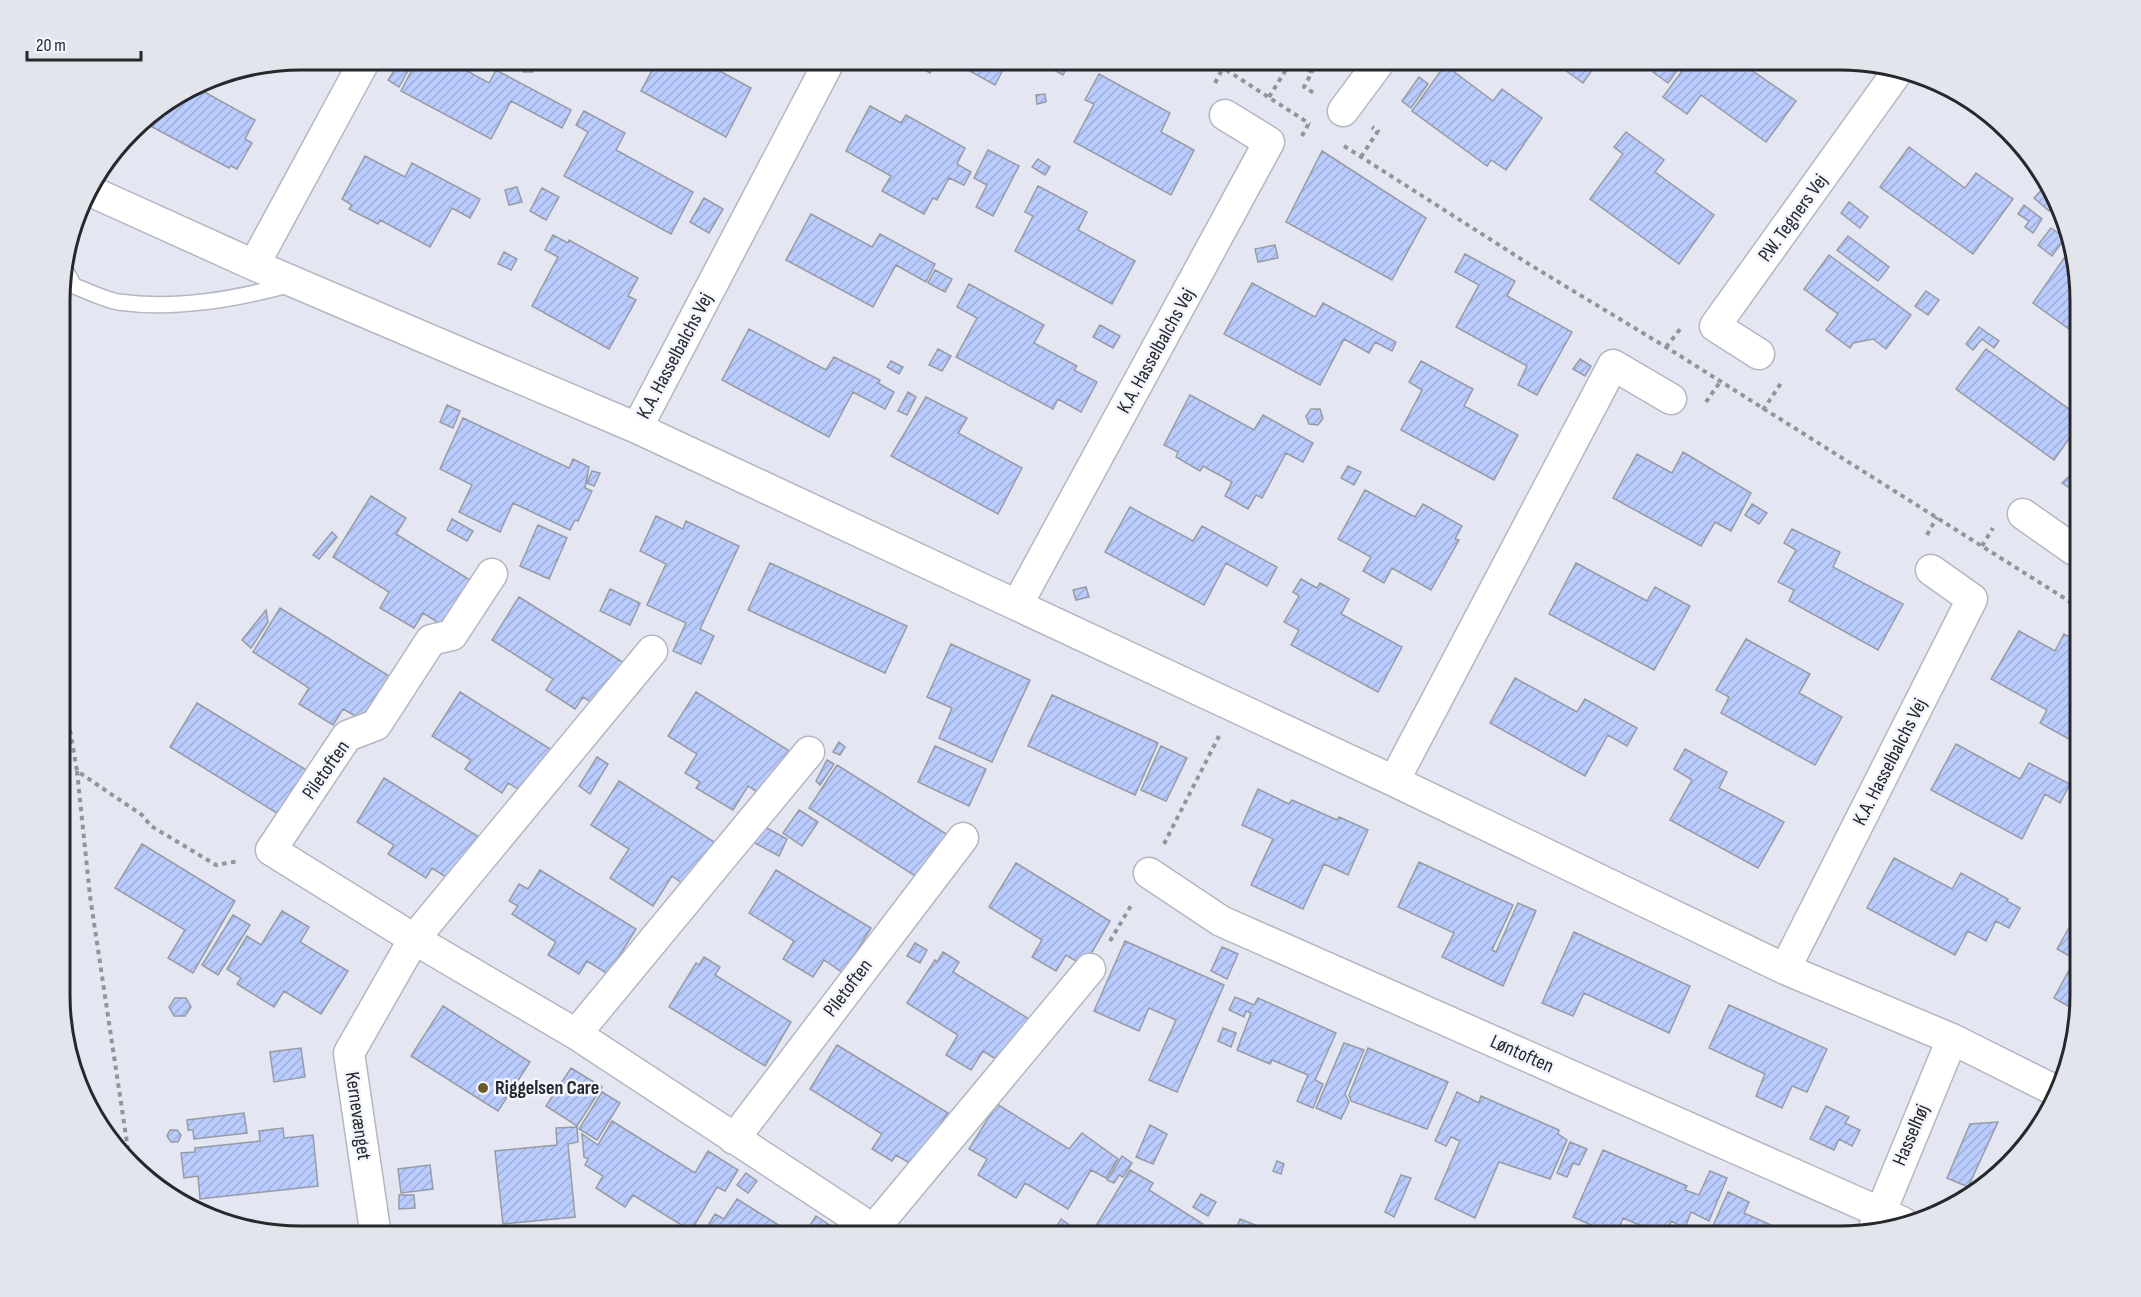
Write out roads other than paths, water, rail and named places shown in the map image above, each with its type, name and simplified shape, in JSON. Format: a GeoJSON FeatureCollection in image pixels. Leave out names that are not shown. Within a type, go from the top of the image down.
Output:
{"type":"FeatureCollection","features":[{"type":"Feature","properties":{"kind":"street"},"geometry":{"type":"LineString","coordinates":[[254,265],[360,70]]}},
{"type":"Feature","properties":{"kind":"street","name":"K.A. Hasselbalchs Vej"},"geometry":{"type":"LineString","coordinates":[[637,428],[825,70]]}},
{"type":"Feature","properties":{"kind":"street"},"geometry":{"type":"LineString","coordinates":[[1343,111],[1374,70]]}},
{"type":"Feature","properties":{"kind":"street","name":"P.W. Tegners Vej"},"geometry":{"type":"LineString","coordinates":[[1759,354],[1715,326],[1894,77]]}},
{"type":"Feature","properties":{"kind":"street","name":"K.A. Hasselbalchs Vej"},"geometry":{"type":"LineString","coordinates":[[1017,605],[1269,142],[1226,115]]}},
{"type":"Feature","properties":{"kind":"street","name":"K.A. Hasselbalchs Vej"},"geometry":{"type":"LineString","coordinates":[[97,194],[254,265],[637,428],[1394,781],[1785,969],[1952,1040],[2051,1089]]}},
{"type":"Feature","properties":{"kind":"street"},"geometry":{"type":"LineString","coordinates":[[1394,781],[1613,364],[1671,399]]}},
{"type":"Feature","properties":{"kind":"street"},"geometry":{"type":"LineString","coordinates":[[2023,514],[2070,547]]}},
{"type":"Feature","properties":{"kind":"street","name":"K.A. Hasselbalchs Vej"},"geometry":{"type":"LineString","coordinates":[[1785,969],[1972,599],[1931,570]]}},
{"type":"Feature","properties":{"kind":"street","name":"Piletoften"},"geometry":{"type":"LineString","coordinates":[[414,939],[271,850],[346,736],[376,725],[431,640],[452,635],[492,574]]}},
{"type":"Feature","properties":{"kind":"street"},"geometry":{"type":"LineString","coordinates":[[652,651],[414,939],[576,1034],[868,1226]]}},
{"type":"Feature","properties":{"kind":"street"},"geometry":{"type":"LineString","coordinates":[[576,1034],[809,752]]}},
{"type":"Feature","properties":{"kind":"street","name":"Piletoften"},"geometry":{"type":"LineString","coordinates":[[734,1138],[963,838]]}},
{"type":"Feature","properties":{"kind":"street","name":"Løntoften"},"geometry":{"type":"LineString","coordinates":[[1149,873],[1221,921],[1884,1222]]}},
{"type":"Feature","properties":{"kind":"street","name":"Kernevænget"},"geometry":{"type":"LineString","coordinates":[[374,1226],[349,1053],[414,939]]}},
{"type":"Feature","properties":{"kind":"street"},"geometry":{"type":"LineString","coordinates":[[885,1226],[1090,969]]}},
{"type":"Feature","properties":{"kind":"street","name":"Hasselhøj"},"geometry":{"type":"LineString","coordinates":[[1884,1222],[1952,1040]]}},
{"type":"Feature","properties":{"kind":"lane"},"geometry":{"type":"LineString","coordinates":[[71,281],[74,286],[116,301],[169,305],[241,298],[296,282]]}},
{"type":"Feature","properties":{"kind":"place","name":"Riggelsen Care"},"geometry":{"type":"Point","coordinates":[483,1088]}}]}
